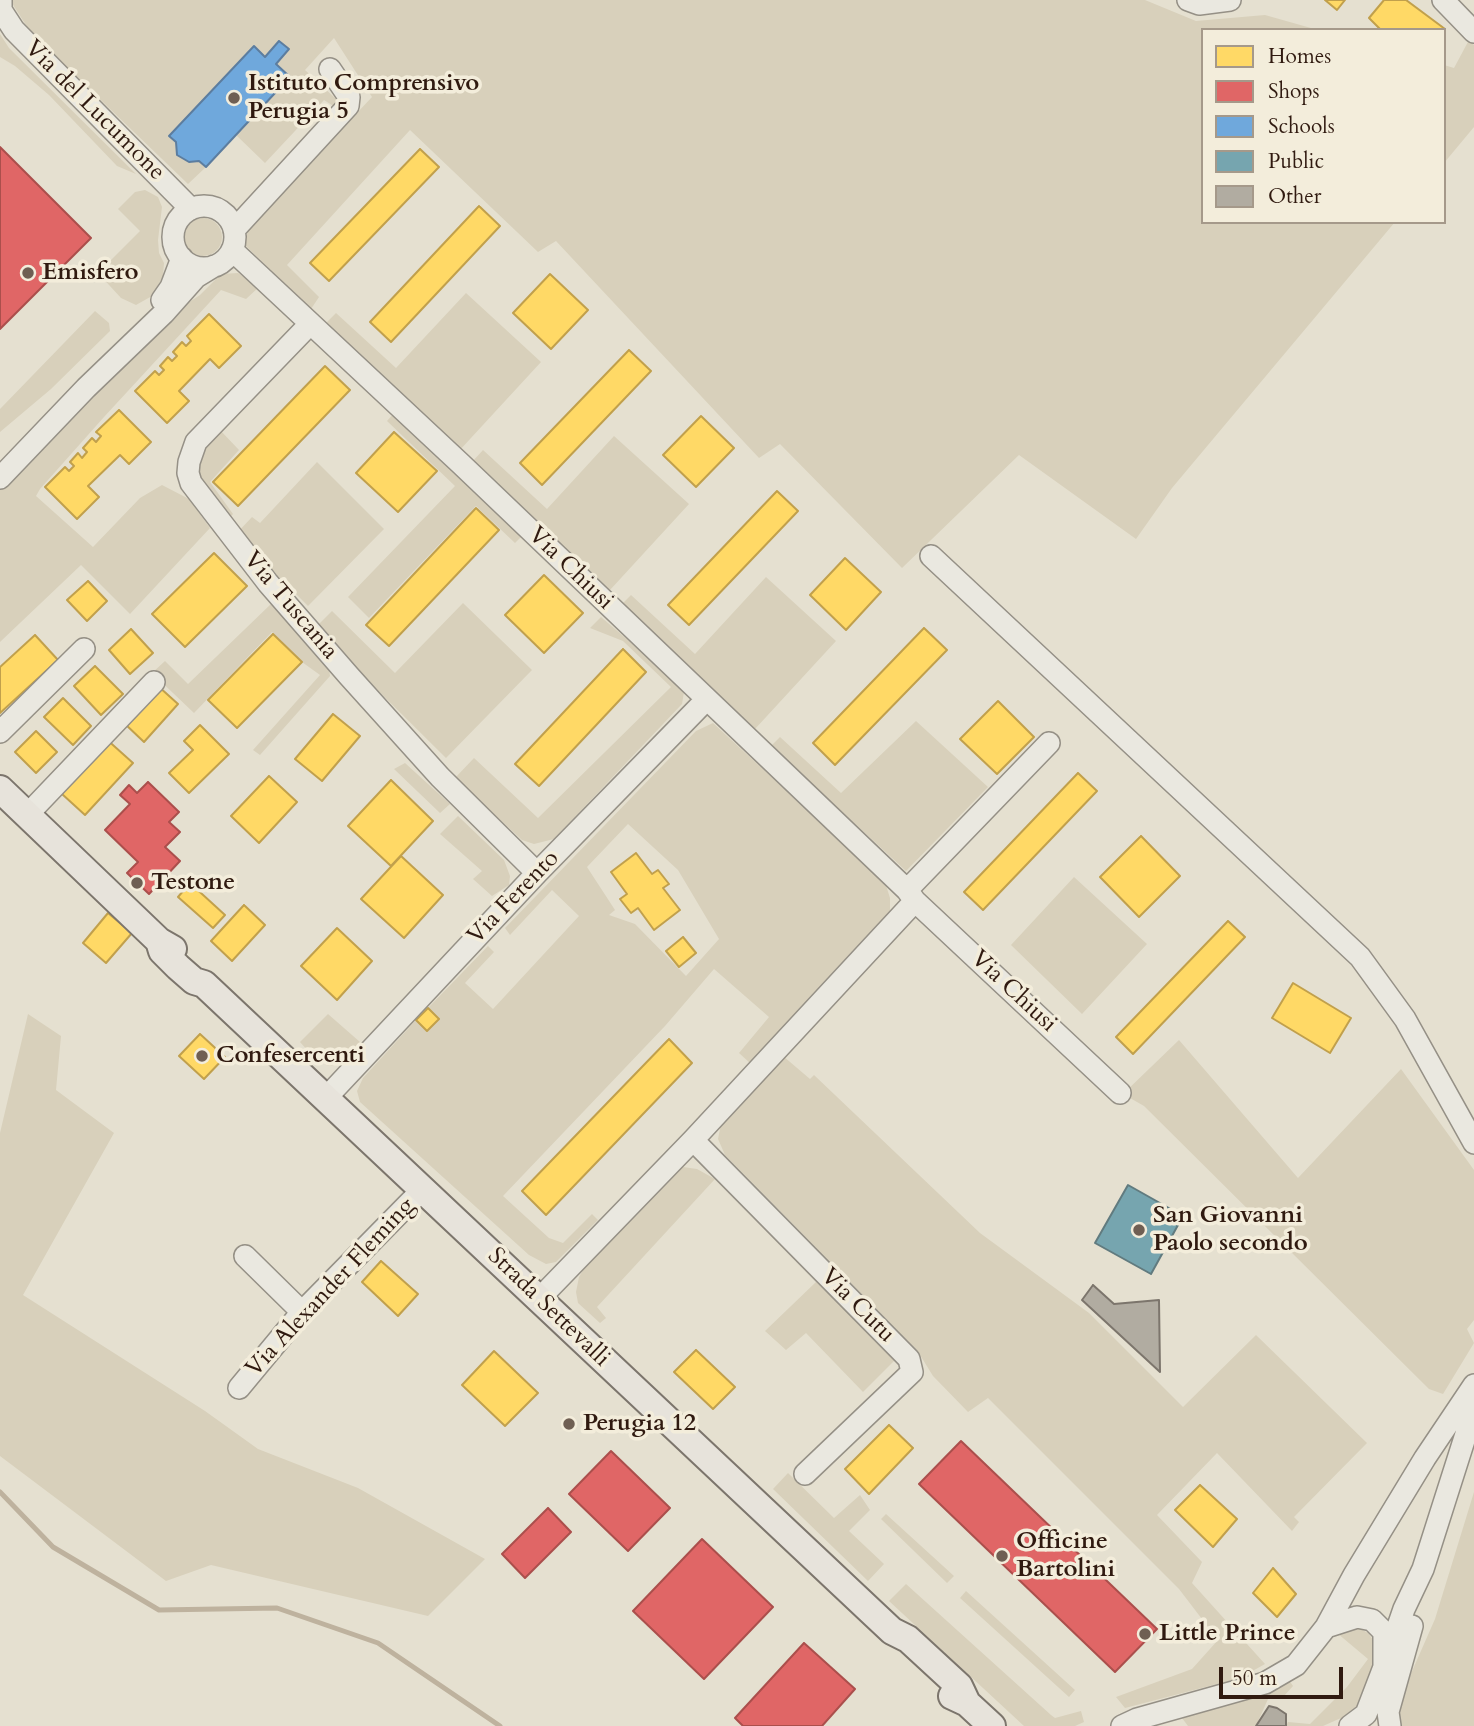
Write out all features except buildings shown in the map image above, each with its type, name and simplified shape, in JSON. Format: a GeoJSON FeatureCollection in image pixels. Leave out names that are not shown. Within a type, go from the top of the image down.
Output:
{"type":"FeatureCollection","features":[{"type":"Feature","properties":{"kind":"main road","name":"Strada Settevalli"},"geometry":{"type":"LineString","coordinates":[[0,789],[159,941],[168,944],[200,974],[204,984],[325,1099],[892,1631],[908,1639],[959,1686],[967,1703],[992,1726]]}},
{"type":"Feature","properties":{"kind":"street"},"geometry":{"type":"LineString","coordinates":[[1188,0],[1199,4],[1230,0]]}},
{"type":"Feature","properties":{"kind":"street"},"geometry":{"type":"LineString","coordinates":[[1444,0],[1474,32]]}},
{"type":"Feature","properties":{"kind":"street","name":"Via del Lucumone"},"geometry":{"type":"LineString","coordinates":[[1,6],[14,30],[191,209]]}},
{"type":"Feature","properties":{"kind":"street"},"geometry":{"type":"LineString","coordinates":[[0,478],[86,388],[164,313],[196,277],[222,263],[233,240],[348,106],[349,97],[330,69]]}},
{"type":"Feature","properties":{"kind":"street"},"geometry":{"type":"LineString","coordinates":[[214,266],[196,267],[182,258],[176,250],[173,231],[183,215],[200,206],[218,209],[231,222],[233,240]]}},
{"type":"Feature","properties":{"kind":"street","name":"Via Chiusi"},"geometry":{"type":"LineString","coordinates":[[233,240],[310,324],[461,464],[1120,1093]]}},
{"type":"Feature","properties":{"kind":"street"},"geometry":{"type":"LineString","coordinates":[[0,462],[45,414],[159,304],[172,287],[182,258]]}},
{"type":"Feature","properties":{"kind":"street","name":"Via Tuscania"},"geometry":{"type":"LineString","coordinates":[[310,324],[196,442],[189,462],[191,484],[268,583],[354,682],[440,777],[537,873]]}},
{"type":"Feature","properties":{"kind":"street"},"geometry":{"type":"LineString","coordinates":[[931,556],[1360,957],[1405,1019],[1474,1143]]}},
{"type":"Feature","properties":{"kind":"street"},"geometry":{"type":"LineString","coordinates":[[0,732],[84,649]]}},
{"type":"Feature","properties":{"kind":"street"},"geometry":{"type":"LineString","coordinates":[[27,815],[154,681]]}},
{"type":"Feature","properties":{"kind":"street","name":"Via Ferento"},"geometry":{"type":"LineString","coordinates":[[325,1099],[537,873],[706,700]]}},
{"type":"Feature","properties":{"kind":"street"},"geometry":{"type":"LineString","coordinates":[[539,1299],[693,1140],[1049,743]]}},
{"type":"Feature","properties":{"kind":"street","name":"Via Cutu"},"geometry":{"type":"LineString","coordinates":[[693,1140],[909,1359],[912,1372],[805,1474]]}},
{"type":"Feature","properties":{"kind":"street","name":"Via Alexander Fleming"},"geometry":{"type":"LineString","coordinates":[[239,1388],[302,1312],[423,1189]]}},
{"type":"Feature","properties":{"kind":"street"},"geometry":{"type":"LineString","coordinates":[[246,1256],[302,1312]]}},
{"type":"Feature","properties":{"kind":"street"},"geometry":{"type":"LineString","coordinates":[[1122,1726],[1137,1718],[1265,1683],[1281,1676],[1308,1653],[1326,1627],[1411,1480],[1474,1385]]}},
{"type":"Feature","properties":{"kind":"street"},"geometry":{"type":"LineString","coordinates":[[1390,1726],[1388,1713],[1414,1617],[1423,1569],[1474,1409]]}},
{"type":"Feature","properties":{"kind":"street"},"geometry":{"type":"LineString","coordinates":[[1350,1726],[1366,1714],[1404,1609],[1423,1569]]}},
{"type":"Feature","properties":{"kind":"street"},"geometry":{"type":"LineString","coordinates":[[1326,1627],[1357,1617],[1372,1620],[1384,1632],[1384,1667]]}},
{"type":"Feature","properties":{"kind":"shaded area"},"geometry":{"type":"Polygon","coordinates":[[[10,0],[1145,0],[1196,21],[1265,15],[1311,28],[1201,28],[1201,224],[1393,224],[1172,488],[1136,539],[1019,455],[902,568],[780,444],[759,458],[556,241],[538,252],[410,130],[287,265],[319,297],[311,309],[245,245],[248,229],[372,97],[334,38],[305,70],[336,99],[335,107],[324,100],[265,163],[236,135],[289,78],[276,64],[289,49],[279,41],[265,57],[254,47],[170,136],[176,142],[177,155],[189,162],[199,161],[206,167],[188,184],[31,33],[10,0]]]}},
{"type":"Feature","properties":{"kind":"shaded area"},"geometry":{"type":"Polygon","coordinates":[[[0,34],[9,48],[136,174],[117,166],[49,95],[0,57],[0,34]]]}},
{"type":"Feature","properties":{"kind":"shaded area"},"geometry":{"type":"Polygon","coordinates":[[[1469,40],[1474,45],[1474,127],[1446,161],[1446,66],[1454,68],[1469,40]]]}},
{"type":"Feature","properties":{"kind":"shaded area"},"geometry":{"type":"Polygon","coordinates":[[[145,190],[158,197],[162,207],[158,240],[159,253],[164,263],[163,276],[152,296],[136,305],[121,298],[98,273],[140,231],[118,209],[135,192],[145,190]]]}},
{"type":"Feature","properties":{"kind":"shaded area"},"geometry":{"type":"Polygon","coordinates":[[[203,218],[217,223],[222,237],[217,251],[203,256],[189,251],[184,237],[189,223],[203,218]]]}},
{"type":"Feature","properties":{"kind":"shaded area"},"geometry":{"type":"Polygon","coordinates":[[[238,273],[259,287],[246,299],[221,290],[104,417],[36,496],[93,547],[140,498],[162,485],[189,499],[210,528],[130,614],[81,565],[0,642],[0,487],[179,309],[200,295],[221,274],[238,273]]]}},
{"type":"Feature","properties":{"kind":"shaded area"},"geometry":{"type":"Polygon","coordinates":[[[466,293],[541,362],[459,451],[324,325],[336,313],[396,368],[466,293]]]}},
{"type":"Feature","properties":{"kind":"shaded area"},"geometry":{"type":"Polygon","coordinates":[[[95,311],[109,323],[110,331],[51,389],[0,432],[0,409],[95,311]]]}},
{"type":"Feature","properties":{"kind":"shaded area"},"geometry":{"type":"Polygon","coordinates":[[[395,412],[523,535],[515,543],[476,506],[369,618],[348,597],[455,486],[387,421],[395,412]]]}},
{"type":"Feature","properties":{"kind":"shaded area"},"geometry":{"type":"Polygon","coordinates":[[[220,430],[239,450],[210,482],[233,514],[227,521],[202,490],[198,466],[203,450],[220,430]]]}},
{"type":"Feature","properties":{"kind":"shaded area"},"geometry":{"type":"Polygon","coordinates":[[[614,436],[689,504],[610,590],[472,462],[483,450],[547,509],[614,436]]]}},
{"type":"Feature","properties":{"kind":"shaded area"},"geometry":{"type":"Polygon","coordinates":[[[317,462],[384,529],[308,606],[236,534],[252,517],[260,523],[317,462]]]}},
{"type":"Feature","properties":{"kind":"shaded area"},"geometry":{"type":"Polygon","coordinates":[[[766,577],[836,641],[755,729],[621,605],[631,595],[695,654],[766,577]]]}},
{"type":"Feature","properties":{"kind":"shaded area"},"geometry":{"type":"Polygon","coordinates":[[[272,603],[328,662],[330,676],[260,755],[253,750],[320,675],[302,662],[272,632],[194,713],[152,673],[165,661],[188,684],[272,603]]]}},
{"type":"Feature","properties":{"kind":"shaded area"},"geometry":{"type":"Polygon","coordinates":[[[463,603],[532,670],[446,758],[315,628],[332,611],[395,673],[463,603]]]}},
{"type":"Feature","properties":{"kind":"shaded area"},"geometry":{"type":"Polygon","coordinates":[[[601,617],[678,683],[684,692],[682,704],[554,839],[534,844],[522,840],[455,778],[474,758],[538,818],[671,687],[623,641],[590,628],[601,617]]]}},
{"type":"Feature","properties":{"kind":"shaded area"},"geometry":{"type":"Polygon","coordinates":[[[916,721],[988,787],[906,871],[771,746],[780,737],[841,793],[916,721]]]}},
{"type":"Feature","properties":{"kind":"shaded area"},"geometry":{"type":"Polygon","coordinates":[[[713,723],[885,882],[890,898],[890,917],[751,1064],[739,1053],[769,1017],[714,969],[665,1026],[503,1196],[549,1238],[563,1243],[592,1214],[598,1220],[556,1262],[546,1264],[529,1255],[360,1102],[357,1091],[363,1078],[416,1020],[438,1019],[428,1008],[488,946],[494,952],[465,983],[493,1009],[579,916],[552,890],[510,935],[505,928],[696,731],[713,723]],[[628,824],[587,867],[615,910],[609,915],[635,924],[686,976],[719,939],[678,870],[628,824]]]}},
{"type":"Feature","properties":{"kind":"shaded area"},"geometry":{"type":"Polygon","coordinates":[[[405,763],[450,804],[440,813],[394,769],[405,763]]]}},
{"type":"Feature","properties":{"kind":"shaded area"},"geometry":{"type":"Polygon","coordinates":[[[458,816],[504,860],[510,876],[509,885],[492,896],[473,879],[482,871],[440,834],[458,816]]]}},
{"type":"Feature","properties":{"kind":"shaded area"},"geometry":{"type":"Polygon","coordinates":[[[1074,877],[1147,944],[1082,1014],[1011,945],[1074,877]]]}},
{"type":"Feature","properties":{"kind":"shaded area"},"geometry":{"type":"Polygon","coordinates":[[[28,1014],[61,1036],[56,1090],[114,1133],[23,1295],[205,1411],[258,1449],[358,1488],[485,1559],[428,1616],[211,1565],[166,1581],[0,1456],[0,1133],[28,1014]]]}},
{"type":"Feature","properties":{"kind":"shaded area"},"geometry":{"type":"Polygon","coordinates":[[[328,1014],[360,1042],[342,1063],[329,1066],[317,1061],[300,1042],[328,1014]]]}},
{"type":"Feature","properties":{"kind":"shaded area"},"geometry":{"type":"Polygon","coordinates":[[[1179,1040],[1298,1178],[1401,1069],[1474,1170],[1474,1320],[1467,1329],[1474,1343],[1443,1394],[1429,1389],[1144,1106],[1123,1094],[1179,1040]]]}},
{"type":"Feature","properties":{"kind":"shaded area"},"geometry":{"type":"Polygon","coordinates":[[[783,1056],[810,1079],[814,1075],[980,1233],[1089,1313],[1183,1407],[1256,1335],[1367,1443],[1294,1517],[1299,1522],[1292,1531],[1217,1453],[1157,1515],[1202,1562],[1192,1583],[1265,1664],[1240,1678],[1125,1708],[1116,1697],[1192,1669],[1218,1640],[1179,1589],[988,1398],[968,1412],[933,1376],[917,1350],[725,1155],[718,1139],[721,1124],[783,1056]]]}},
{"type":"Feature","properties":{"kind":"shaded area"},"geometry":{"type":"Polygon","coordinates":[[[683,1167],[697,1169],[715,1179],[597,1307],[606,1318],[600,1323],[578,1303],[576,1292],[579,1277],[589,1260],[671,1172],[683,1167]]]}},
{"type":"Feature","properties":{"kind":"shaded area"},"geometry":{"type":"Polygon","coordinates":[[[816,1282],[897,1358],[863,1392],[806,1333],[786,1350],[765,1331],[816,1282]]]}},
{"type":"Feature","properties":{"kind":"shaded area"},"geometry":{"type":"Polygon","coordinates":[[[788,1473],[834,1518],[860,1495],[870,1510],[849,1531],[884,1564],[868,1581],[773,1489],[788,1473]]]}},
{"type":"Feature","properties":{"kind":"shaded area"},"geometry":{"type":"Polygon","coordinates":[[[1474,1492],[1474,1726],[1400,1726],[1402,1694],[1435,1619],[1474,1492]]]}},
{"type":"Feature","properties":{"kind":"shaded area"},"geometry":{"type":"Polygon","coordinates":[[[886,1514],[954,1576],[947,1583],[881,1519],[886,1514]]]}},
{"type":"Feature","properties":{"kind":"shaded area"},"geometry":{"type":"Polygon","coordinates":[[[906,1584],[1051,1715],[1055,1718],[1081,1711],[1084,1722],[1075,1726],[1024,1726],[889,1601],[906,1584]]]}},
{"type":"Feature","properties":{"kind":"shaded area"},"geometry":{"type":"Polygon","coordinates":[[[966,1591],[1075,1690],[1069,1697],[960,1598],[966,1591]]]}},
{"type":"Feature","properties":{"kind":"shaded area"},"geometry":{"type":"Polygon","coordinates":[[[1347,1627],[1359,1628],[1368,1633],[1377,1652],[1370,1686],[1359,1710],[1323,1726],[1286,1726],[1288,1722],[1310,1724],[1347,1687],[1368,1659],[1337,1633],[1347,1627]]]}},
{"type":"Feature","properties":{"kind":"shaded area"},"geometry":{"type":"Polygon","coordinates":[[[1289,1680],[1293,1686],[1284,1696],[1268,1699],[1256,1726],[1188,1726],[1182,1718],[1289,1680]]]}},
{"type":"Feature","properties":{"kind":"waterway"},"geometry":{"type":"LineString","coordinates":[[0,1492],[53,1547],[159,1610],[277,1608],[378,1643],[500,1726]]}},
{"type":"Feature","properties":{"kind":"place","name":"Istituto Comprensivo Perugia 5"},"geometry":{"type":"Point","coordinates":[234,98]}},
{"type":"Feature","properties":{"kind":"place","name":"Emisfero"},"geometry":{"type":"Point","coordinates":[28,273]}},
{"type":"Feature","properties":{"kind":"place","name":"Testone"},"geometry":{"type":"Point","coordinates":[137,883]}},
{"type":"Feature","properties":{"kind":"place","name":"Confesercenti"},"geometry":{"type":"Point","coordinates":[202,1056]}},
{"type":"Feature","properties":{"kind":"place","name":"San Giovanni Paolo secondo"},"geometry":{"type":"Point","coordinates":[1139,1230]}},
{"type":"Feature","properties":{"kind":"place","name":"Perugia 12"},"geometry":{"type":"Point","coordinates":[569,1424]}},
{"type":"Feature","properties":{"kind":"place","name":"Officine Bartolini"},"geometry":{"type":"Point","coordinates":[1002,1556]}},
{"type":"Feature","properties":{"kind":"place","name":"Little Prince"},"geometry":{"type":"Point","coordinates":[1145,1634]}}]}
